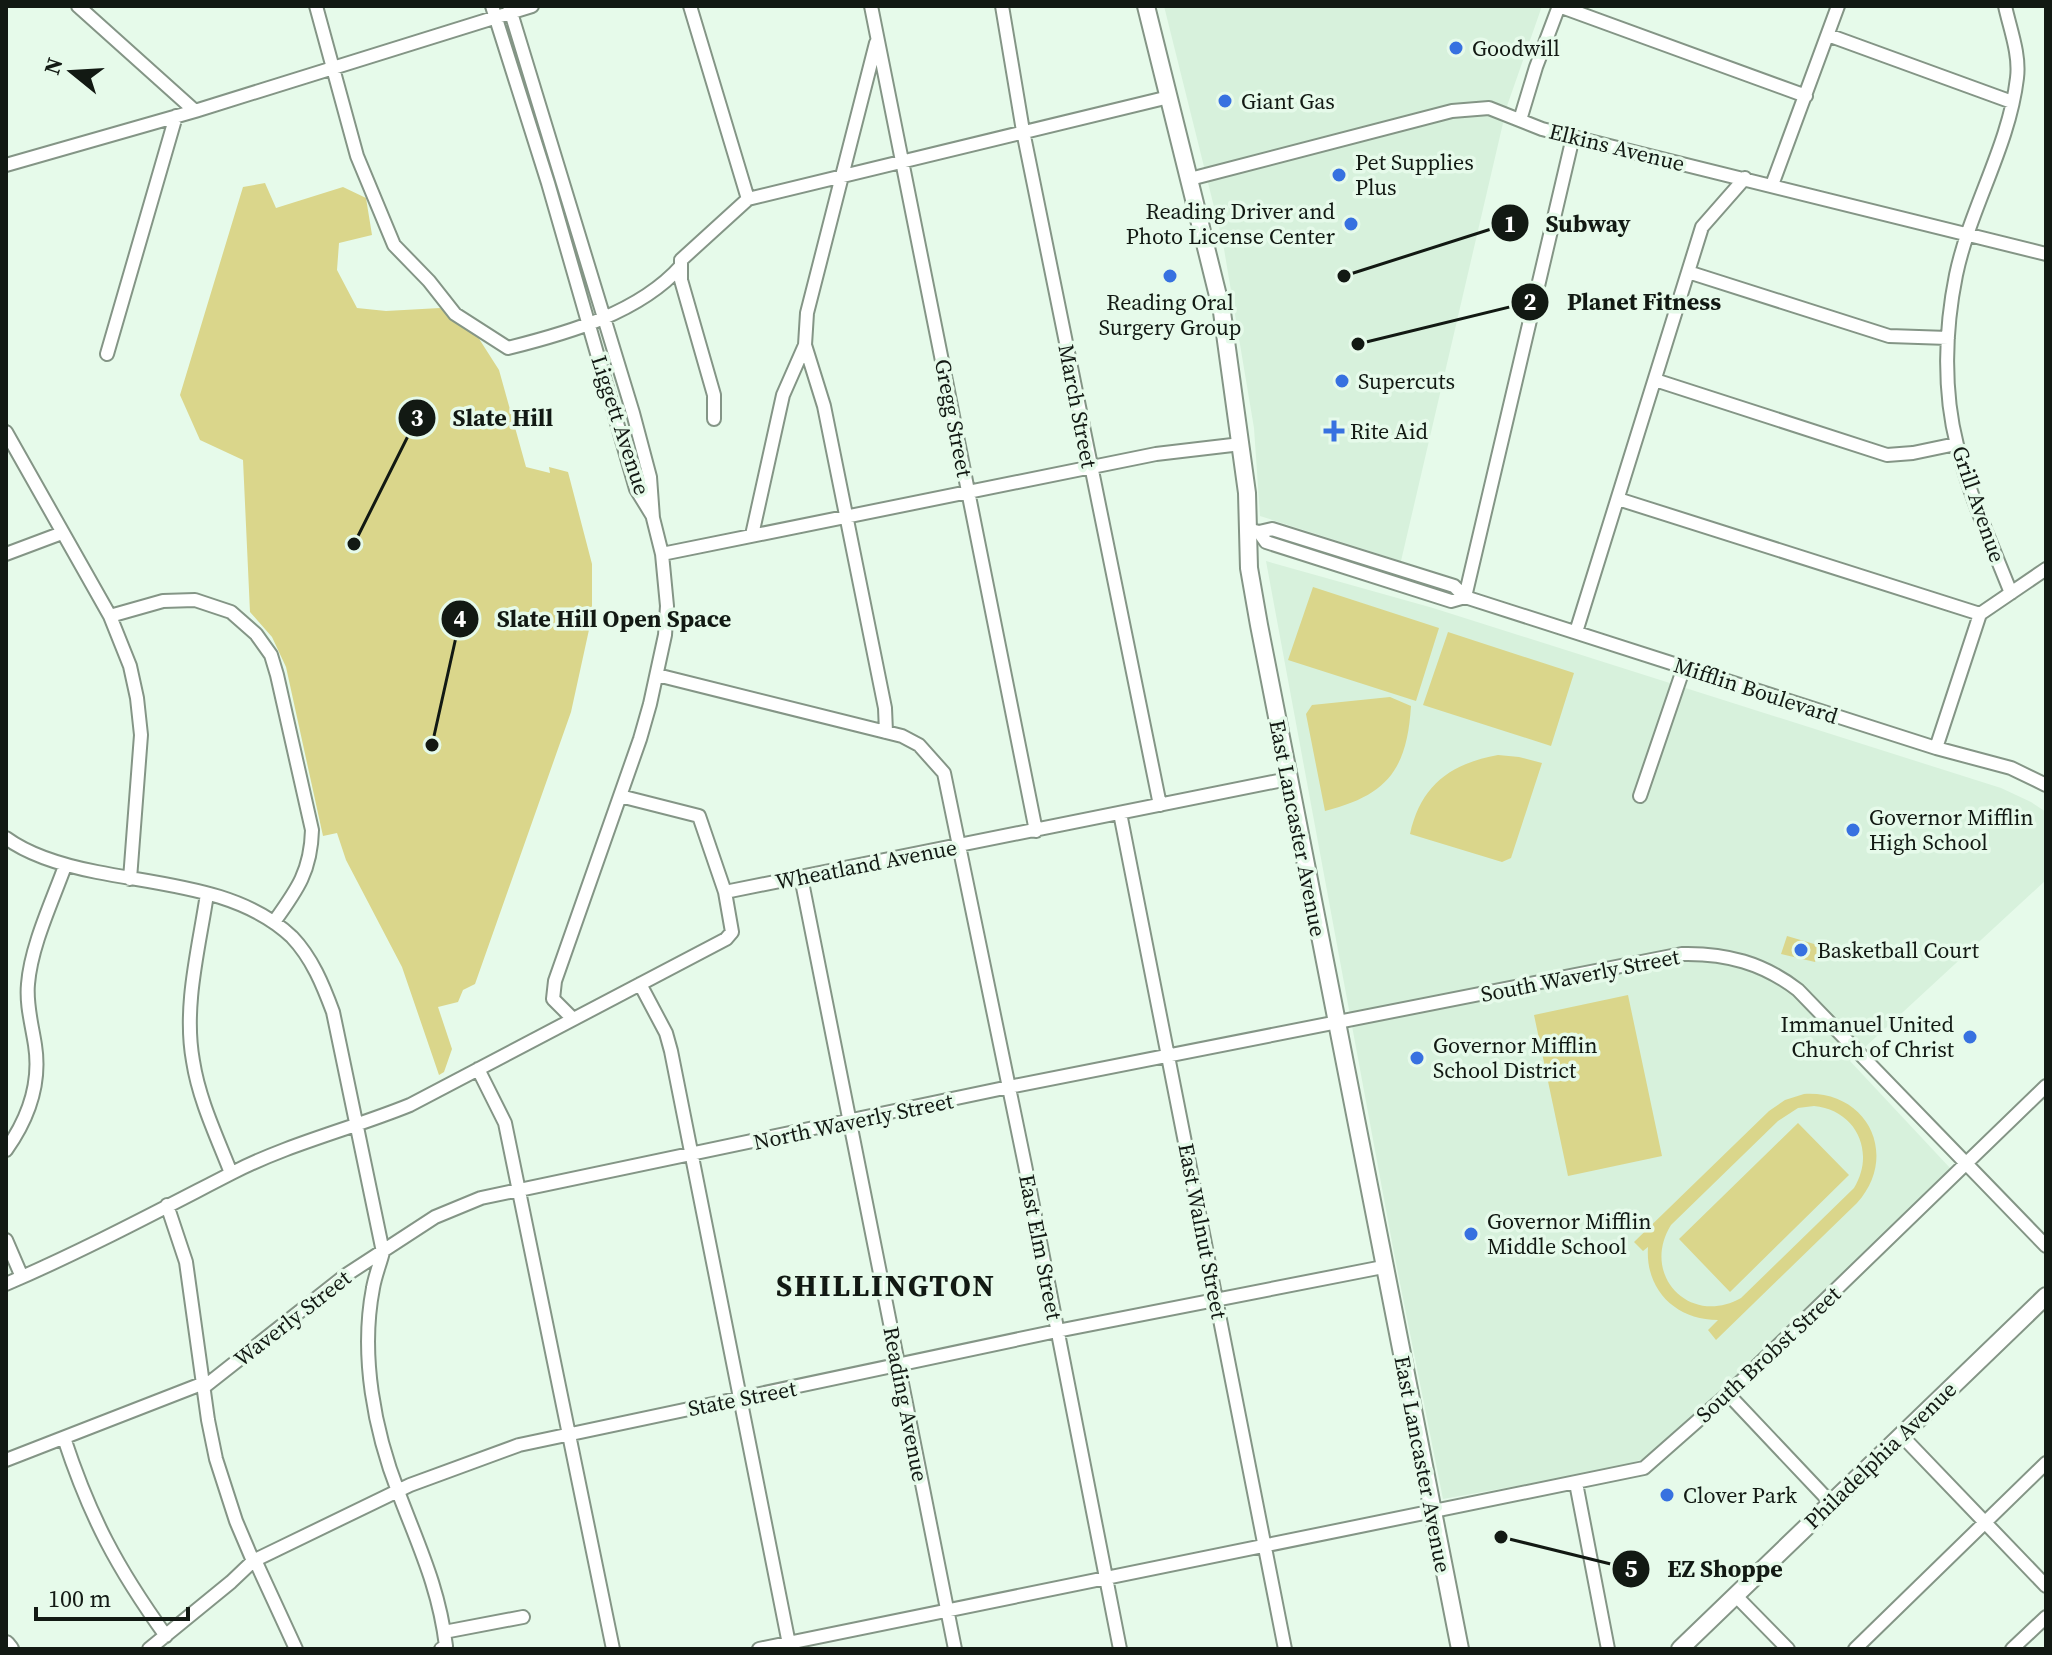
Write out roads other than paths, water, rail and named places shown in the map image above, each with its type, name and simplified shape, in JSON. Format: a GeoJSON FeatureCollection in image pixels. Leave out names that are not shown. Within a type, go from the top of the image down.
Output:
{"type":"FeatureCollection","features":[{"type":"Feature","properties":{"kind":"main road","name":"East Lancaster Avenue"},"geometry":{"type":"LineString","coordinates":[[1146,6],[1222,312],[1254,530],[1249,568],[1335,1022],[1460,1649]]}},
{"type":"Feature","properties":{"kind":"main road","name":"Philadelphia Avenue"},"geometry":{"type":"LineString","coordinates":[[1680,1649],[2046,1296]]}},
{"type":"Feature","properties":{"kind":"main road"},"geometry":{"type":"LineString","coordinates":[[6,1644],[10,1649]]}},
{"type":"Feature","properties":{"kind":"street"},"geometry":{"type":"LineString","coordinates":[[78,6],[195,111]]}},
{"type":"Feature","properties":{"kind":"street"},"geometry":{"type":"LineString","coordinates":[[316,6],[363,174],[394,245],[455,314],[508,348],[603,317],[653,293],[681,266]]}},
{"type":"Feature","properties":{"kind":"street"},"geometry":{"type":"LineString","coordinates":[[6,165],[195,111],[494,11],[532,6]]}},
{"type":"Feature","properties":{"kind":"street"},"geometry":{"type":"LineString","coordinates":[[690,6],[748,199]]}},
{"type":"Feature","properties":{"kind":"street","name":"Gregg Street"},"geometry":{"type":"LineString","coordinates":[[871,6],[1036,831]]}},
{"type":"Feature","properties":{"kind":"street","name":"March Street"},"geometry":{"type":"LineString","coordinates":[[1002,6],[1023,131],[1160,805]]}},
{"type":"Feature","properties":{"kind":"street"},"geometry":{"type":"LineString","coordinates":[[1520,120],[1559,6],[1806,96]]}},
{"type":"Feature","properties":{"kind":"street"},"geometry":{"type":"LineString","coordinates":[[1772,185],[1838,6]]}},
{"type":"Feature","properties":{"kind":"street","name":"Grill Avenue"},"geometry":{"type":"LineString","coordinates":[[2005,6],[2017,62],[2012,102],[1966,234],[1956,276],[1948,338],[1949,386],[1956,444],[2011,593]]}},
{"type":"Feature","properties":{"kind":"street","name":"Liggett Avenue"},"geometry":{"type":"LineString","coordinates":[[510,9],[650,477],[653,518]]}},
{"type":"Feature","properties":{"kind":"street","name":"Liggett Avenue"},"geometry":{"type":"LineString","coordinates":[[494,11],[589,322],[636,489],[653,518]]}},
{"type":"Feature","properties":{"kind":"street"},"geometry":{"type":"LineString","coordinates":[[1828,35],[2012,102]]}},
{"type":"Feature","properties":{"kind":"street"},"geometry":{"type":"LineString","coordinates":[[752,535],[783,395],[805,345],[807,313],[877,38]]}},
{"type":"Feature","properties":{"kind":"street"},"geometry":{"type":"LineString","coordinates":[[714,419],[714,395],[681,280],[681,260],[748,199],[1169,97]]}},
{"type":"Feature","properties":{"kind":"street","name":"Elkins Avenue"},"geometry":{"type":"LineString","coordinates":[[1190,179],[1452,111],[1489,108],[1573,137],[2046,254]]}},
{"type":"Feature","properties":{"kind":"street"},"geometry":{"type":"LineString","coordinates":[[107,354],[176,116]]}},
{"type":"Feature","properties":{"kind":"street"},"geometry":{"type":"LineString","coordinates":[[1465,597],[1573,137]]}},
{"type":"Feature","properties":{"kind":"street"},"geometry":{"type":"LineString","coordinates":[[1576,632],[1702,227],[1745,178]]}},
{"type":"Feature","properties":{"kind":"street"},"geometry":{"type":"LineString","coordinates":[[1688,272],[1889,336],[1948,338]]}},
{"type":"Feature","properties":{"kind":"street"},"geometry":{"type":"LineString","coordinates":[[805,345],[824,406],[885,708],[886,732]]}},
{"type":"Feature","properties":{"kind":"street"},"geometry":{"type":"LineString","coordinates":[[1655,380],[1887,455],[1956,444]]}},
{"type":"Feature","properties":{"kind":"street"},"geometry":{"type":"LineString","coordinates":[[6,432],[110,616],[130,666],[140,717],[141,757],[130,879]]}},
{"type":"Feature","properties":{"kind":"street"},"geometry":{"type":"LineString","coordinates":[[662,554],[1156,454],[1241,444]]}},
{"type":"Feature","properties":{"kind":"street"},"geometry":{"type":"LineString","coordinates":[[1618,499],[1980,614]]}},
{"type":"Feature","properties":{"kind":"street"},"geometry":{"type":"LineString","coordinates":[[573,1019],[553,999],[555,981],[643,728],[657,675],[667,606],[662,554],[653,518]]}},
{"type":"Feature","properties":{"kind":"street","name":"Mifflin Boulevard"},"geometry":{"type":"LineString","coordinates":[[1254,530],[1272,529],[1454,586],[1465,597],[1936,748],[2011,768],[2046,785]]}},
{"type":"Feature","properties":{"kind":"street"},"geometry":{"type":"LineString","coordinates":[[6,554],[62,533]]}},
{"type":"Feature","properties":{"kind":"street"},"geometry":{"type":"LineString","coordinates":[[1936,748],[1980,614],[2046,569]]}},
{"type":"Feature","properties":{"kind":"street"},"geometry":{"type":"LineString","coordinates":[[110,616],[177,599],[207,602],[245,622],[271,655],[312,830],[312,849],[305,876],[274,922]]}},
{"type":"Feature","properties":{"kind":"street"},"geometry":{"type":"LineString","coordinates":[[1640,796],[1684,667]]}},
{"type":"Feature","properties":{"kind":"street","name":"East Elm Street"},"geometry":{"type":"LineString","coordinates":[[657,675],[886,732],[919,745],[944,773],[1120,1649]]}},
{"type":"Feature","properties":{"kind":"street","name":"Wheatland Avenue"},"geometry":{"type":"LineString","coordinates":[[725,892],[1288,779]]}},
{"type":"Feature","properties":{"kind":"street"},"geometry":{"type":"LineString","coordinates":[[6,1284],[231,1173],[291,1147],[410,1105],[717,944],[732,932],[725,892],[699,816],[620,796]]}},
{"type":"Feature","properties":{"kind":"street","name":"East Walnut Street"},"geometry":{"type":"LineString","coordinates":[[1120,813],[1285,1649]]}},
{"type":"Feature","properties":{"kind":"street"},"geometry":{"type":"LineString","coordinates":[[6,838],[65,866],[207,894],[247,908],[274,922],[293,939],[321,980],[333,1012],[359,1125],[383,1252],[371,1299],[368,1361],[379,1425],[397,1491],[426,1559],[444,1632],[444,1648]]}},
{"type":"Feature","properties":{"kind":"street"},"geometry":{"type":"LineString","coordinates":[[6,1150],[20,1132],[32,1098],[36,1047],[27,996],[29,973],[65,866]]}},
{"type":"Feature","properties":{"kind":"street","name":"Reading Avenue"},"geometry":{"type":"LineString","coordinates":[[801,877],[955,1649]]}},
{"type":"Feature","properties":{"kind":"street"},"geometry":{"type":"LineString","coordinates":[[207,894],[192,994],[190,1039],[199,1088],[231,1173]]}},
{"type":"Feature","properties":{"kind":"street","name":"South Waverly Street"},"geometry":{"type":"LineString","coordinates":[[1335,1022],[1664,957],[1702,954],[1729,957],[1763,968],[1798,990],[2046,1246]]}},
{"type":"Feature","properties":{"kind":"street"},"geometry":{"type":"LineString","coordinates":[[640,984],[666,1033],[790,1646]]}},
{"type":"Feature","properties":{"kind":"street","name":"North Waverly Street"},"geometry":{"type":"LineString","coordinates":[[383,1252],[450,1209],[520,1189],[1335,1022]]}},
{"type":"Feature","properties":{"kind":"street"},"geometry":{"type":"LineString","coordinates":[[478,1069],[505,1123],[613,1649]]}},
{"type":"Feature","properties":{"kind":"street","name":"South Brobst Street"},"geometry":{"type":"LineString","coordinates":[[759,1649],[790,1646],[947,1610],[1644,1468],[1728,1394],[2046,1086]]}},
{"type":"Feature","properties":{"kind":"street"},"geometry":{"type":"LineString","coordinates":[[6,1124],[20,1132]]}},
{"type":"Feature","properties":{"kind":"street"},"geometry":{"type":"LineString","coordinates":[[167,1205],[186,1262],[216,1459],[236,1521],[296,1649]]}},
{"type":"Feature","properties":{"kind":"street"},"geometry":{"type":"LineString","coordinates":[[6,1240],[22,1277]]}},
{"type":"Feature","properties":{"kind":"street","name":"Waverly Street"},"geometry":{"type":"LineString","coordinates":[[6,1460],[204,1385],[346,1275],[383,1252]]}},
{"type":"Feature","properties":{"kind":"street","name":"State Street"},"geometry":{"type":"LineString","coordinates":[[149,1649],[254,1560],[397,1491],[488,1454],[569,1433],[1057,1331],[1383,1267]]}},
{"type":"Feature","properties":{"kind":"street"},"geometry":{"type":"LineString","coordinates":[[1728,1394],[1831,1503]]}},
{"type":"Feature","properties":{"kind":"street"},"geometry":{"type":"LineString","coordinates":[[1901,1435],[2046,1586]]}},
{"type":"Feature","properties":{"kind":"street"},"geometry":{"type":"LineString","coordinates":[[64,1438],[105,1544],[166,1636]]}},
{"type":"Feature","properties":{"kind":"street"},"geometry":{"type":"LineString","coordinates":[[1855,1649],[2046,1463]]}},
{"type":"Feature","properties":{"kind":"street"},"geometry":{"type":"LineString","coordinates":[[1576,1483],[1608,1649]]}},
{"type":"Feature","properties":{"kind":"street"},"geometry":{"type":"LineString","coordinates":[[1735,1595],[1788,1649]]}},
{"type":"Feature","properties":{"kind":"street"},"geometry":{"type":"LineString","coordinates":[[444,1632],[523,1617]]}},
{"type":"Feature","properties":{"kind":"street"},"geometry":{"type":"LineString","coordinates":[[2012,1649],[2046,1617]]}},
{"type":"Feature","properties":{"kind":"place","name":"Goodwill"},"geometry":{"type":"Point","coordinates":[1456,48]}},
{"type":"Feature","properties":{"kind":"place","name":"Giant Gas"},"geometry":{"type":"Point","coordinates":[1225,101]}},
{"type":"Feature","properties":{"kind":"place","name":"Pet Supplies Plus"},"geometry":{"type":"Point","coordinates":[1339,175]}},
{"type":"Feature","properties":{"kind":"place","name":"Reading Driver and Photo License Center"},"geometry":{"type":"Point","coordinates":[1351,224]}},
{"type":"Feature","properties":{"kind":"place","name":"Reading Oral Surgery Group"},"geometry":{"type":"Point","coordinates":[1170,276]}},
{"type":"Feature","properties":{"kind":"place","name":"Subway"},"geometry":{"type":"Point","coordinates":[1344,276]}},
{"type":"Feature","properties":{"kind":"place","name":"Planet Fitness"},"geometry":{"type":"Point","coordinates":[1358,344]}},
{"type":"Feature","properties":{"kind":"place","name":"Supercuts"},"geometry":{"type":"Point","coordinates":[1342,381]}},
{"type":"Feature","properties":{"kind":"place","name":"Rite Aid"},"geometry":{"type":"Point","coordinates":[1334,431]}},
{"type":"Feature","properties":{"kind":"place","name":"Slate Hill"},"geometry":{"type":"Point","coordinates":[354,544]}},
{"type":"Feature","properties":{"kind":"place","name":"Slate Hill Open Space"},"geometry":{"type":"Point","coordinates":[432,745]}},
{"type":"Feature","properties":{"kind":"place","name":"Governor Mifflin High School"},"geometry":{"type":"Point","coordinates":[1853,830]}},
{"type":"Feature","properties":{"kind":"place","name":"Basketball Court"},"geometry":{"type":"Point","coordinates":[1801,950]}},
{"type":"Feature","properties":{"kind":"place","name":"Immanuel United Church of Christ"},"geometry":{"type":"Point","coordinates":[1970,1037]}},
{"type":"Feature","properties":{"kind":"place","name":"Governor Mifflin School District"},"geometry":{"type":"Point","coordinates":[1417,1058]}},
{"type":"Feature","properties":{"kind":"place","name":"Governor Mifflin Middle School"},"geometry":{"type":"Point","coordinates":[1471,1234]}},
{"type":"Feature","properties":{"kind":"place","name":"Clover Park"},"geometry":{"type":"Point","coordinates":[1667,1495]}},
{"type":"Feature","properties":{"kind":"place","name":"EZ Shoppe"},"geometry":{"type":"Point","coordinates":[1501,1537]}},
{"type":"Feature","properties":{"kind":"district","name":"SHILLINGTON"},"geometry":{"type":"Point","coordinates":[886,1286]}}]}
